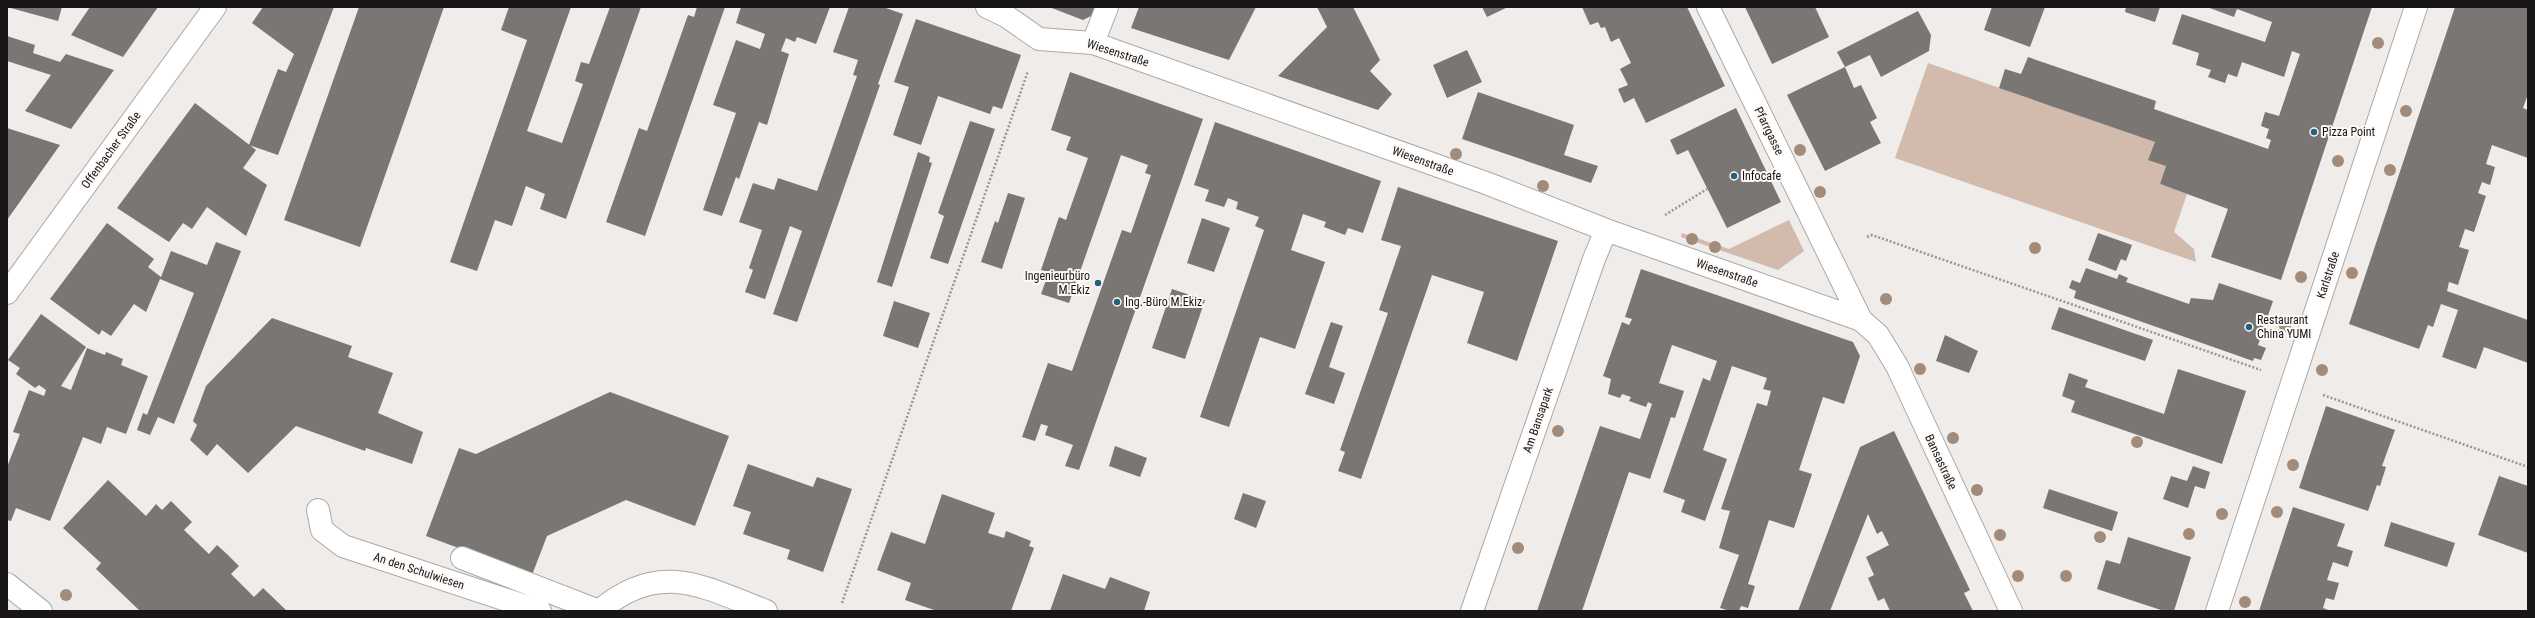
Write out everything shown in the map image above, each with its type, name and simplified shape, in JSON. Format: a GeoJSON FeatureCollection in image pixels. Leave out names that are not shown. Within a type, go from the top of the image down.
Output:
{"type":"FeatureCollection","features":[{"type":"Feature","properties":{"kind":"street","name":"Offenbacher Straße"},"geometry":{"type":"LineString","coordinates":[[7,293],[215,7]]}},
{"type":"Feature","properties":{"kind":"street","name":"Wiesenstraße"},"geometry":{"type":"LineString","coordinates":[[987,7],[1006,16],[1039,39],[1093,43],[1486,183],[1606,230],[1861,320]]}},
{"type":"Feature","properties":{"kind":"street"},"geometry":{"type":"LineString","coordinates":[[1093,43],[1106,7]]}},
{"type":"Feature","properties":{"kind":"street","name":"Pfarrgasse"},"geometry":{"type":"LineString","coordinates":[[1708,7],[1861,320]]}},
{"type":"Feature","properties":{"kind":"street","name":"Karlstraße"},"geometry":{"type":"LineString","coordinates":[[2217,611],[2416,7]]}},
{"type":"Feature","properties":{"kind":"street","name":"Am Bansapark"},"geometry":{"type":"LineString","coordinates":[[1472,611],[1594,259],[1606,230]]}},
{"type":"Feature","properties":{"kind":"street","name":"Bansastraße"},"geometry":{"type":"LineString","coordinates":[[1861,320],[1878,335],[1894,360],[2010,611]]}},
{"type":"Feature","properties":{"kind":"street","name":"An den Schulwiesen"},"geometry":{"type":"LineString","coordinates":[[318,510],[322,530],[342,546],[540,611]]}},
{"type":"Feature","properties":{"kind":"street"},"geometry":{"type":"LineString","coordinates":[[462,558],[599,611],[614,598],[656,581],[683,582],[713,590],[766,611]]}},
{"type":"Feature","properties":{"kind":"street"},"geometry":{"type":"LineString","coordinates":[[7,584],[41,611]]}},
{"type":"Feature","properties":{"kind":"path"},"geometry":{"type":"LineString","coordinates":[[842,602],[1030,64]]}},
{"type":"Feature","properties":{"kind":"path"},"geometry":{"type":"LineString","coordinates":[[1661,218],[1707,189]]}},
{"type":"Feature","properties":{"kind":"path"},"geometry":{"type":"LineString","coordinates":[[1867,237],[1872,235],[2262,370],[2293,384],[2528,467]]}},
{"type":"Feature","properties":{"kind":"shaded area"},"geometry":{"type":"Polygon","coordinates":[[[1928,63],[2155,142],[2166,166],[2160,184],[2187,194],[2174,232],[2194,249],[2196,262],[1895,158],[1928,63]]]}},
{"type":"Feature","properties":{"kind":"shaded area"},"geometry":{"type":"Polygon","coordinates":[[[1789,220],[1804,251],[1778,270],[1681,237],[1682,233],[1729,249],[1789,220]]]}},
{"type":"Feature","properties":{"kind":"building"},"geometry":{"type":"Polygon","coordinates":[[[7,7],[62,7],[58,21],[7,7]]]}},
{"type":"Feature","properties":{"kind":"building"},"geometry":{"type":"Polygon","coordinates":[[[90,7],[158,7],[123,57],[71,35],[90,7]]]}},
{"type":"Feature","properties":{"kind":"building"},"geometry":{"type":"Polygon","coordinates":[[[263,7],[334,7],[278,155],[249,145],[278,69],[286,72],[294,54],[252,23],[263,7]]]}},
{"type":"Feature","properties":{"kind":"building"},"geometry":{"type":"Polygon","coordinates":[[[359,7],[444,7],[360,247],[284,220],[359,7]]]}},
{"type":"Feature","properties":{"kind":"building"},"geometry":{"type":"Polygon","coordinates":[[[509,7],[571,7],[527,131],[562,143],[583,84],[575,81],[581,62],[589,64],[610,7],[641,7],[566,219],[540,209],[545,194],[526,186],[512,226],[495,220],[477,271],[450,262],[527,40],[501,30],[509,7]]]}},
{"type":"Feature","properties":{"kind":"building"},"geometry":{"type":"Polygon","coordinates":[[[697,7],[725,7],[645,236],[606,222],[639,128],[647,131],[688,15],[694,17],[697,7]]]}},
{"type":"Feature","properties":{"kind":"building"},"geometry":{"type":"Polygon","coordinates":[[[741,7],[830,7],[816,44],[797,37],[795,42],[786,38],[781,51],[789,54],[767,125],[759,122],[739,179],[736,177],[722,216],[703,210],[736,113],[713,105],[736,40],[760,49],[765,34],[736,23],[741,7]]]}},
{"type":"Feature","properties":{"kind":"building"},"geometry":{"type":"Polygon","coordinates":[[[849,7],[883,7],[903,14],[878,84],[880,85],[797,322],[773,314],[802,231],[790,226],[765,299],[745,292],[753,270],[749,268],[762,230],[739,222],[753,183],[774,190],[778,178],[817,191],[857,76],[853,75],[858,60],[833,52],[849,7]]]}},
{"type":"Feature","properties":{"kind":"building"},"geometry":{"type":"Polygon","coordinates":[[[1049,7],[1097,7],[1095,14],[1083,20],[1049,7]]]}},
{"type":"Feature","properties":{"kind":"building"},"geometry":{"type":"Polygon","coordinates":[[[1139,7],[1256,7],[1229,60],[1131,28],[1139,7]]]}},
{"type":"Feature","properties":{"kind":"building"},"geometry":{"type":"Polygon","coordinates":[[[1317,7],[1353,7],[1380,60],[1370,71],[1392,94],[1378,110],[1278,76],[1327,27],[1317,7]]]}},
{"type":"Feature","properties":{"kind":"building"},"geometry":{"type":"Polygon","coordinates":[[[1482,7],[1508,7],[1487,17],[1482,7]]]}},
{"type":"Feature","properties":{"kind":"building"},"geometry":{"type":"Polygon","coordinates":[[[1582,7],[1687,7],[1725,86],[1646,123],[1634,98],[1624,103],[1618,89],[1628,85],[1620,69],[1631,63],[1619,38],[1611,42],[1605,27],[1601,28],[1598,22],[1590,25],[1582,7]]]}},
{"type":"Feature","properties":{"kind":"building"},"geometry":{"type":"Polygon","coordinates":[[[1745,7],[1815,7],[1829,37],[1772,64],[1745,7]]]}},
{"type":"Feature","properties":{"kind":"building"},"geometry":{"type":"Polygon","coordinates":[[[1992,7],[2045,7],[2030,47],[1984,30],[1992,7]]]}},
{"type":"Feature","properties":{"kind":"building"},"geometry":{"type":"Polygon","coordinates":[[[2126,7],[2160,7],[2155,22],[2125,12],[2126,7]]]}},
{"type":"Feature","properties":{"kind":"building"},"geometry":{"type":"Polygon","coordinates":[[[2207,7],[2372,7],[2281,280],[2211,257],[2228,209],[2160,184],[2166,166],[2148,160],[2155,142],[1999,88],[2005,69],[2021,74],[2028,57],[2156,101],[2154,109],[2268,149],[2271,140],[2266,138],[2269,129],[2261,126],[2265,112],[2279,116],[2300,54],[2292,51],[2284,77],[2242,62],[2237,77],[2228,74],[2225,83],[2208,77],[2211,70],[2196,65],[2199,53],[2172,44],[2182,14],[2265,42],[2272,22],[2237,9],[2234,17],[2207,7]]]}},
{"type":"Feature","properties":{"kind":"building"},"geometry":{"type":"Polygon","coordinates":[[[2455,7],[2528,7],[2528,94],[2523,108],[2528,110],[2528,158],[2492,145],[2486,164],[2495,167],[2490,185],[2482,182],[2478,193],[2486,196],[2474,232],[2465,229],[2459,247],[2469,250],[2458,285],[2449,282],[2447,291],[2528,320],[2528,363],[2484,347],[2476,369],[2442,357],[2458,310],[2441,304],[2433,327],[2428,325],[2419,349],[2349,324],[2455,7]]]}},
{"type":"Feature","properties":{"kind":"building"},"geometry":{"type":"Polygon","coordinates":[[[1918,11],[1931,35],[1929,51],[1881,77],[1870,55],[1845,67],[1837,52],[1918,11]]]}},
{"type":"Feature","properties":{"kind":"building"},"geometry":{"type":"Polygon","coordinates":[[[916,19],[1021,55],[1002,109],[993,106],[990,114],[938,96],[921,145],[893,135],[909,87],[894,82],[916,19]]]}},
{"type":"Feature","properties":{"kind":"building"},"geometry":{"type":"Polygon","coordinates":[[[7,36],[35,45],[33,53],[60,62],[66,54],[114,70],[71,129],[25,111],[51,75],[7,61],[7,36]]]}},
{"type":"Feature","properties":{"kind":"building"},"geometry":{"type":"Polygon","coordinates":[[[1467,50],[1482,82],[1447,98],[1433,65],[1467,50]]]}},
{"type":"Feature","properties":{"kind":"building"},"geometry":{"type":"Polygon","coordinates":[[[1845,67],[1854,88],[1861,85],[1877,118],[1870,122],[1881,143],[1825,171],[1787,95],[1845,67]]]}},
{"type":"Feature","properties":{"kind":"building"},"geometry":{"type":"Polygon","coordinates":[[[1070,72],[1203,119],[1079,470],[1065,466],[1073,445],[1045,435],[1048,426],[1041,424],[1035,441],[1022,437],[1048,363],[1072,371],[1122,230],[1131,233],[1151,175],[1145,173],[1148,165],[1121,155],[1069,303],[1041,294],[1049,272],[1041,270],[1059,217],[1066,220],[1088,158],[1066,150],[1071,137],[1051,130],[1070,72]]]}},
{"type":"Feature","properties":{"kind":"building"},"geometry":{"type":"Polygon","coordinates":[[[1478,92],[1574,125],[1564,155],[1598,166],[1591,183],[1462,139],[1478,92]]]}},
{"type":"Feature","properties":{"kind":"building"},"geometry":{"type":"Polygon","coordinates":[[[195,103],[256,150],[243,168],[267,185],[246,236],[207,207],[192,229],[183,223],[169,242],[117,208],[195,103]]]}},
{"type":"Feature","properties":{"kind":"building"},"geometry":{"type":"Polygon","coordinates":[[[1736,108],[1781,202],[1727,228],[1688,150],[1677,155],[1670,140],[1736,108]]]}},
{"type":"Feature","properties":{"kind":"building"},"geometry":{"type":"Polygon","coordinates":[[[970,121],[995,129],[948,264],[930,258],[944,216],[938,213],[970,121]]]}},
{"type":"Feature","properties":{"kind":"building"},"geometry":{"type":"Polygon","coordinates":[[[1215,122],[1381,181],[1363,233],[1348,228],[1345,235],[1324,227],[1326,222],[1303,214],[1291,250],[1325,262],[1295,349],[1260,337],[1229,427],[1200,417],[1264,230],[1255,226],[1259,217],[1236,209],[1238,202],[1228,198],[1224,207],[1205,201],[1209,190],[1194,185],[1215,122]]]}},
{"type":"Feature","properties":{"kind":"building"},"geometry":{"type":"Polygon","coordinates":[[[7,128],[60,145],[7,220],[7,128]]]}},
{"type":"Feature","properties":{"kind":"building"},"geometry":{"type":"Polygon","coordinates":[[[918,152],[930,157],[929,162],[932,163],[892,287],[877,282],[918,152]]]}},
{"type":"Feature","properties":{"kind":"building"},"geometry":{"type":"Polygon","coordinates":[[[1398,187],[1558,241],[1517,361],[1467,343],[1484,292],[1432,275],[1361,479],[1338,471],[1345,452],[1340,450],[1388,313],[1379,310],[1401,246],[1381,240],[1398,187]]]}},
{"type":"Feature","properties":{"kind":"building"},"geometry":{"type":"Polygon","coordinates":[[[1008,193],[1025,198],[1002,269],[981,262],[995,221],[998,223],[1008,193]]]}},
{"type":"Feature","properties":{"kind":"building"},"geometry":{"type":"Polygon","coordinates":[[[1202,218],[1230,228],[1214,272],[1187,263],[1202,218]]]}},
{"type":"Feature","properties":{"kind":"building"},"geometry":{"type":"Polygon","coordinates":[[[107,223],[154,259],[148,267],[161,277],[171,251],[207,265],[216,242],[241,251],[174,424],[158,417],[150,435],[137,430],[143,413],[147,415],[194,293],[160,279],[146,312],[134,304],[111,336],[102,330],[99,335],[50,299],[107,223]]]}},
{"type":"Feature","properties":{"kind":"building"},"geometry":{"type":"Polygon","coordinates":[[[2098,233],[2132,245],[2126,261],[2121,259],[2116,271],[2088,260],[2098,233]]]}},
{"type":"Feature","properties":{"kind":"building"},"geometry":{"type":"Polygon","coordinates":[[[2086,268],[2117,279],[2119,274],[2128,278],[2126,282],[2189,304],[2191,298],[2213,300],[2219,283],[2273,301],[2258,345],[2266,348],[2261,360],[2254,358],[2253,361],[2074,298],[2076,291],[2069,288],[2072,280],[2080,283],[2086,268]]]}},
{"type":"Feature","properties":{"kind":"building"},"geometry":{"type":"Polygon","coordinates":[[[1641,269],[1853,342],[1860,356],[1844,404],[1823,397],[1799,470],[1812,474],[1794,528],[1769,520],[1748,584],[1755,586],[1748,608],[1741,606],[1739,611],[1730,611],[1720,608],[1739,555],[1719,548],[1730,511],[1721,509],[1757,403],[1767,406],[1771,391],[1763,389],[1767,378],[1732,366],[1703,450],[1727,459],[1705,521],[1681,512],[1685,500],[1663,492],[1703,378],[1710,381],[1717,361],[1672,345],[1659,383],[1684,391],[1675,418],[1671,417],[1650,479],[1629,472],[1582,611],[1537,611],[1600,426],[1640,439],[1652,404],[1648,402],[1646,407],[1629,401],[1631,397],[1622,394],[1620,398],[1608,394],[1611,379],[1603,376],[1622,322],[1629,325],[1632,319],[1625,317],[1641,269]]]}},
{"type":"Feature","properties":{"kind":"building"},"geometry":{"type":"Polygon","coordinates":[[[1172,289],[1205,300],[1185,359],[1152,348],[1172,289]]]}},
{"type":"Feature","properties":{"kind":"building"},"geometry":{"type":"Polygon","coordinates":[[[894,301],[930,313],[918,348],[883,336],[894,301]]]}},
{"type":"Feature","properties":{"kind":"building"},"geometry":{"type":"Polygon","coordinates":[[[2059,307],[2153,340],[2145,361],[2051,329],[2059,307]]]}},
{"type":"Feature","properties":{"kind":"building"},"geometry":{"type":"Polygon","coordinates":[[[41,314],[86,347],[61,386],[71,390],[87,348],[105,355],[106,352],[123,359],[121,365],[148,376],[126,434],[107,427],[101,444],[83,437],[50,521],[16,508],[11,521],[7,520],[7,467],[20,434],[13,432],[29,390],[44,396],[46,390],[39,385],[35,388],[16,374],[20,368],[8,360],[41,314]]]}},
{"type":"Feature","properties":{"kind":"building"},"geometry":{"type":"Polygon","coordinates":[[[272,318],[352,346],[348,357],[393,373],[378,413],[423,432],[412,464],[366,448],[365,451],[296,426],[248,473],[217,444],[207,456],[190,440],[197,425],[193,421],[206,386],[272,318]]]}},
{"type":"Feature","properties":{"kind":"building"},"geometry":{"type":"Polygon","coordinates":[[[1331,322],[1343,326],[1329,367],[1345,373],[1334,404],[1305,394],[1331,322]]]}},
{"type":"Feature","properties":{"kind":"building"},"geometry":{"type":"Polygon","coordinates":[[[1945,335],[1978,351],[1969,373],[1936,361],[1945,335]]]}},
{"type":"Feature","properties":{"kind":"building"},"geometry":{"type":"Polygon","coordinates":[[[2178,369],[2246,391],[2222,464],[2071,412],[2075,401],[2062,396],[2069,373],[2088,380],[2085,387],[2164,414],[2178,369]]]}},
{"type":"Feature","properties":{"kind":"building"},"geometry":{"type":"Polygon","coordinates":[[[610,392],[729,436],[695,526],[626,500],[547,536],[532,575],[426,536],[459,448],[476,454],[610,392]]]}},
{"type":"Feature","properties":{"kind":"building"},"geometry":{"type":"Polygon","coordinates":[[[2326,406],[2395,430],[2382,466],[2386,467],[2380,486],[2377,485],[2368,511],[2299,488],[2326,406]]]}},
{"type":"Feature","properties":{"kind":"building"},"geometry":{"type":"Polygon","coordinates":[[[1894,431],[1970,590],[1964,593],[1973,611],[1890,611],[1884,598],[1878,601],[1868,578],[1874,575],[1866,557],[1889,545],[1882,531],[1877,534],[1868,514],[1830,611],[1798,611],[1860,447],[1894,431]]]}},
{"type":"Feature","properties":{"kind":"building"},"geometry":{"type":"Polygon","coordinates":[[[1115,446],[1147,458],[1140,477],[1109,466],[1115,446]]]}},
{"type":"Feature","properties":{"kind":"building"},"geometry":{"type":"Polygon","coordinates":[[[748,464],[813,487],[817,477],[852,489],[823,572],[787,559],[790,550],[743,534],[751,512],[733,506],[748,464]]]}},
{"type":"Feature","properties":{"kind":"building"},"geometry":{"type":"Polygon","coordinates":[[[2193,466],[2210,472],[2205,489],[2195,486],[2188,508],[2163,499],[2171,476],[2187,481],[2193,466]]]}},
{"type":"Feature","properties":{"kind":"building"},"geometry":{"type":"Polygon","coordinates":[[[2499,476],[2528,486],[2528,553],[2478,535],[2499,476]]]}},
{"type":"Feature","properties":{"kind":"building"},"geometry":{"type":"Polygon","coordinates":[[[108,480],[146,516],[156,504],[162,510],[171,501],[192,522],[184,530],[209,554],[217,545],[228,555],[239,566],[231,574],[254,597],[263,588],[286,610],[140,611],[96,569],[101,563],[63,528],[108,480]]]}},
{"type":"Feature","properties":{"kind":"building"},"geometry":{"type":"Polygon","coordinates":[[[2049,489],[2118,512],[2112,531],[2043,508],[2049,489]]]}},
{"type":"Feature","properties":{"kind":"building"},"geometry":{"type":"Polygon","coordinates":[[[1243,493],[1266,501],[1256,528],[1234,519],[1243,493]]]}},
{"type":"Feature","properties":{"kind":"building"},"geometry":{"type":"Polygon","coordinates":[[[942,494],[995,513],[988,533],[1004,538],[1006,531],[1031,541],[1029,546],[1034,548],[1011,611],[937,611],[905,600],[911,583],[877,570],[891,532],[925,544],[942,494]]]}},
{"type":"Feature","properties":{"kind":"building"},"geometry":{"type":"Polygon","coordinates":[[[2293,507],[2345,524],[2337,546],[2353,551],[2348,567],[2333,562],[2327,580],[2339,583],[2334,600],[2326,598],[2323,608],[2331,611],[2259,611],[2293,507]]]}},
{"type":"Feature","properties":{"kind":"building"},"geometry":{"type":"Polygon","coordinates":[[[2391,522],[2455,543],[2447,567],[2384,546],[2391,522]]]}},
{"type":"Feature","properties":{"kind":"building"},"geometry":{"type":"Polygon","coordinates":[[[2128,537],[2191,557],[2174,611],[2164,611],[2097,589],[2106,560],[2120,564],[2128,537]]]}},
{"type":"Feature","properties":{"kind":"building"},"geometry":{"type":"Polygon","coordinates":[[[1063,574],[1105,589],[1110,577],[1150,592],[1144,611],[1050,611],[1063,574]]]}},
{"type":"Feature","properties":{"kind":"place","name":"Pizza Point"},"geometry":{"type":"Point","coordinates":[2314,132]}},
{"type":"Feature","properties":{"kind":"place","name":"Infocafe"},"geometry":{"type":"Point","coordinates":[1734,176]}},
{"type":"Feature","properties":{"kind":"place","name":"Ingenieurbüro M.Ekiz"},"geometry":{"type":"Point","coordinates":[1098,283]}},
{"type":"Feature","properties":{"kind":"place","name":"Ing.-Büro M.Ekiz"},"geometry":{"type":"Point","coordinates":[1117,302]}},
{"type":"Feature","properties":{"kind":"place","name":"Restaurant China YUMI"},"geometry":{"type":"Point","coordinates":[2249,327]}}]}
